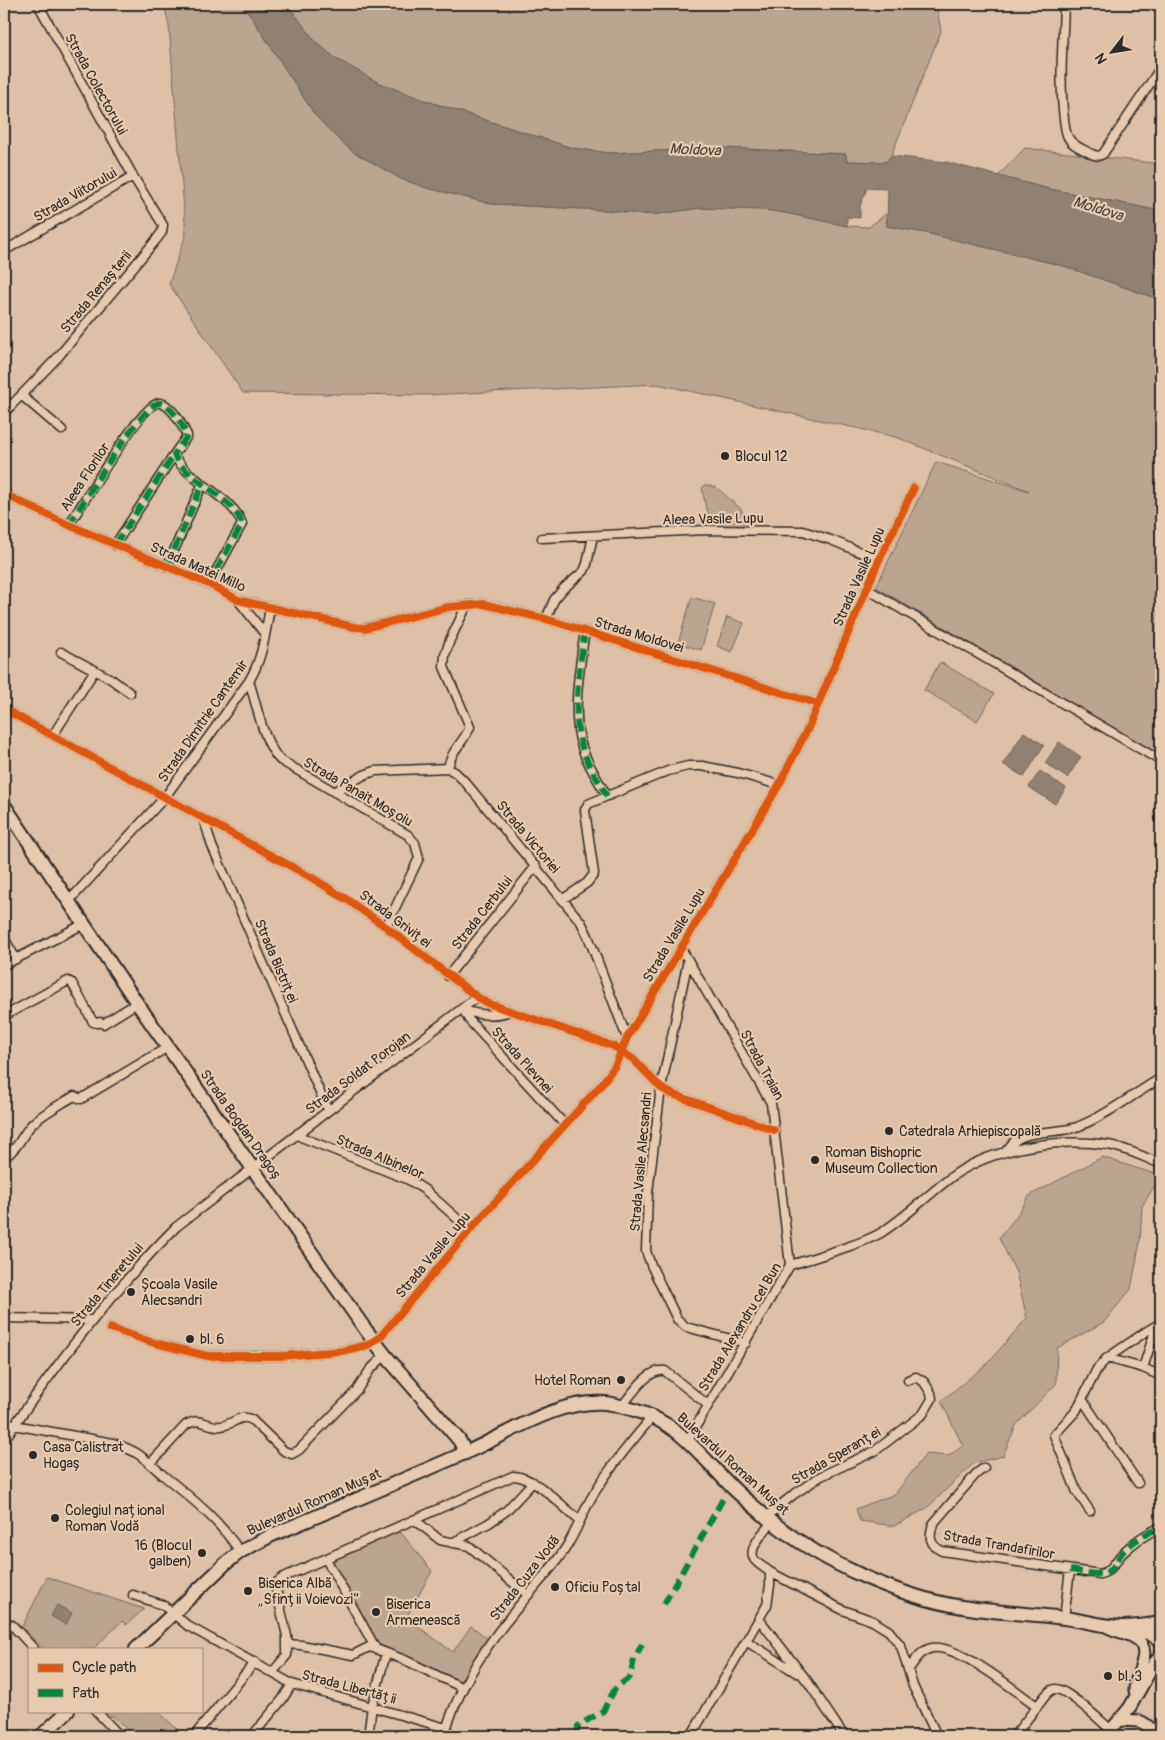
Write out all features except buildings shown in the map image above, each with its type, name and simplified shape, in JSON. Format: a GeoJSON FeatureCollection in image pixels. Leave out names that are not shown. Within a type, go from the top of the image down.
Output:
{"type":"FeatureCollection","features":[{"type":"Feature","properties":{"kind":"main road","name":"Strada Bogdan Dragoș"},"geometry":{"type":"LineString","coordinates":[[4,805],[137,1003],[374,1341],[460,1440],[466,1453]]}},
{"type":"Feature","properties":{"kind":"main road","name":"Bulevardul Roman Mușat"},"geometry":{"type":"LineString","coordinates":[[137,1648],[205,1582],[240,1552],[272,1535],[466,1453],[540,1416],[569,1406],[606,1403],[653,1416],[672,1427],[688,1440],[730,1486],[769,1519],[837,1564],[880,1583],[909,1594],[973,1609],[1064,1618],[1123,1627],[1161,1623]]}},
{"type":"Feature","properties":{"kind":"main road","name":"Bulevardul Roman Mușat"},"geometry":{"type":"LineString","coordinates":[[1123,1627],[1132,1631],[1148,1633],[1161,1640]]}},
{"type":"Feature","properties":{"kind":"main road"},"geometry":{"type":"LineString","coordinates":[[41,1736],[67,1712]]}},
{"type":"Feature","properties":{"kind":"street","name":"Strada Colectorului"},"geometry":{"type":"LineString","coordinates":[[38,4],[133,176]]}},
{"type":"Feature","properties":{"kind":"street"},"geometry":{"type":"LineString","coordinates":[[1064,4],[1062,105],[1067,135],[1080,148],[1093,155],[1100,156],[1103,154],[1161,67]]}},
{"type":"Feature","properties":{"kind":"street","name":"Strada Viitorului"},"geometry":{"type":"LineString","coordinates":[[4,251],[133,176]]}},
{"type":"Feature","properties":{"kind":"street","name":"Strada Renașterii"},"geometry":{"type":"LineString","coordinates":[[4,413],[58,358],[162,232],[163,225],[160,219],[133,176]]}},
{"type":"Feature","properties":{"kind":"street"},"geometry":{"type":"LineString","coordinates":[[21,395],[62,430]]}},
{"type":"Feature","properties":{"kind":"street","name":"Aleea Florilor"},"geometry":{"type":"LineString","coordinates":[[69,525],[122,442],[156,403],[161,403],[170,410],[187,434],[184,442],[174,455]]}},
{"type":"Feature","properties":{"kind":"street"},"geometry":{"type":"LineString","coordinates":[[116,545],[174,455],[182,467],[202,485],[234,508],[240,516],[242,524],[208,584]]}},
{"type":"Feature","properties":{"kind":"street"},"geometry":{"type":"LineString","coordinates":[[167,567],[202,485]]}},
{"type":"Feature","properties":{"kind":"street","name":"Strada Vasile Lupu"},"geometry":{"type":"LineString","coordinates":[[374,1341],[382,1336],[470,1230],[565,1125],[615,1066],[627,1038],[779,785],[808,728],[879,560],[914,488]]}},
{"type":"Feature","properties":{"kind":"street","name":"Strada Matei Millo"},"geometry":{"type":"LineString","coordinates":[[4,494],[69,525],[208,584],[238,600],[365,628],[449,607]]}},
{"type":"Feature","properties":{"kind":"street","name":"Aleea Vasile Lupu"},"geometry":{"type":"LineString","coordinates":[[542,538],[706,530],[803,531],[831,540],[879,560]]}},
{"type":"Feature","properties":{"kind":"street"},"geometry":{"type":"LineString","coordinates":[[546,618],[554,600],[563,589],[584,571],[592,536]]}},
{"type":"Feature","properties":{"kind":"street"},"geometry":{"type":"LineString","coordinates":[[867,589],[1161,761]]}},
{"type":"Feature","properties":{"kind":"street","name":"Strada Matei Millo"},"geometry":{"type":"LineString","coordinates":[[238,600],[265,634]]}},
{"type":"Feature","properties":{"kind":"street","name":"Strada Moldovei"},"geometry":{"type":"LineString","coordinates":[[449,607],[484,604],[546,618],[818,704]]}},
{"type":"Feature","properties":{"kind":"street"},"geometry":{"type":"LineString","coordinates":[[334,792],[375,771],[448,768],[459,742],[467,734],[470,727],[444,667],[445,655],[450,640],[467,605]]}},
{"type":"Feature","properties":{"kind":"street","name":"Strada Dimitrie Cantemir"},"geometry":{"type":"LineString","coordinates":[[69,901],[164,797],[249,682],[260,661],[270,608]]}},
{"type":"Feature","properties":{"kind":"street"},"geometry":{"type":"LineString","coordinates":[[585,631],[577,694],[579,736],[586,757],[607,796]]}},
{"type":"Feature","properties":{"kind":"street"},"geometry":{"type":"LineString","coordinates":[[61,652],[111,679],[130,693]]}},
{"type":"Feature","properties":{"kind":"street"},"geometry":{"type":"LineString","coordinates":[[53,735],[95,670]]}},
{"type":"Feature","properties":{"kind":"street","name":"Strada Panait Moșoiu"},"geometry":{"type":"LineString","coordinates":[[249,682],[267,739],[275,754],[287,765],[408,835],[418,849],[419,858],[386,927]]}},
{"type":"Feature","properties":{"kind":"street","name":"Strada Griviței"},"geometry":{"type":"LineString","coordinates":[[4,709],[204,820],[238,836],[346,898],[448,976],[487,1003],[613,1046],[633,1059],[661,1088],[672,1094],[774,1130]]}},
{"type":"Feature","properties":{"kind":"street"},"geometry":{"type":"LineString","coordinates":[[563,899],[587,882],[594,874],[585,810],[588,804],[668,771],[688,766],[702,766],[738,773],[779,785]]}},
{"type":"Feature","properties":{"kind":"street","name":"Strada Victoriei"},"geometry":{"type":"LineString","coordinates":[[448,768],[466,783],[581,922],[627,1038]]}},
{"type":"Feature","properties":{"kind":"street"},"geometry":{"type":"LineString","coordinates":[[1161,809],[1161,821]]}},
{"type":"Feature","properties":{"kind":"street","name":"Strada Bistriței"},"geometry":{"type":"LineString","coordinates":[[204,820],[212,846],[324,1104],[329,1110]]}},
{"type":"Feature","properties":{"kind":"street","name":"Strada Cerbului"},"geometry":{"type":"LineString","coordinates":[[448,976],[536,866]]}},
{"type":"Feature","properties":{"kind":"street"},"geometry":{"type":"LineString","coordinates":[[4,965],[84,924]]}},
{"type":"Feature","properties":{"kind":"street"},"geometry":{"type":"LineString","coordinates":[[4,938],[16,959]]}},
{"type":"Feature","properties":{"kind":"street","name":"Strada Traian"},"geometry":{"type":"LineString","coordinates":[[681,948],[771,1103],[790,1266]]}},
{"type":"Feature","properties":{"kind":"street","name":"Strada Vasile Alecsandri"},"geometry":{"type":"LineString","coordinates":[[688,960],[661,1088],[648,1192],[646,1250],[651,1265],[677,1319],[686,1327],[746,1343]]}},
{"type":"Feature","properties":{"kind":"street"},"geometry":{"type":"LineString","coordinates":[[4,1016],[68,981],[72,984],[93,1022],[103,1024],[137,1003]]}},
{"type":"Feature","properties":{"kind":"street","name":"Strada Soldat Porojan"},"geometry":{"type":"LineString","coordinates":[[253,1167],[477,997]]}},
{"type":"Feature","properties":{"kind":"street","name":"Strada Griviței"},"geometry":{"type":"LineString","coordinates":[[463,1009],[471,1013],[503,1014],[510,1011]]}},
{"type":"Feature","properties":{"kind":"street","name":"Strada Plevnei"},"geometry":{"type":"LineString","coordinates":[[463,1009],[469,1020],[565,1125]]}},
{"type":"Feature","properties":{"kind":"street"},"geometry":{"type":"LineString","coordinates":[[4,1158],[16,1148],[30,1126],[38,1119],[74,1096],[81,1099],[168,1047]]}},
{"type":"Feature","properties":{"kind":"street"},"geometry":{"type":"LineString","coordinates":[[1004,1152],[1017,1139],[1059,1132],[1076,1127],[1119,1105],[1161,1078]]}},
{"type":"Feature","properties":{"kind":"street","name":"Strada Albinelor"},"geometry":{"type":"LineString","coordinates":[[298,1133],[301,1137],[409,1180],[425,1190],[470,1230]]}},
{"type":"Feature","properties":{"kind":"street","name":"Strada Alexandru cel Bun"},"geometry":{"type":"LineString","coordinates":[[688,1440],[790,1266],[878,1235],[955,1175],[981,1160],[1004,1152],[1040,1145],[1093,1144],[1122,1148],[1161,1164]]}},
{"type":"Feature","properties":{"kind":"street","name":"Strada Tineretului"},"geometry":{"type":"LineString","coordinates":[[4,1440],[92,1320],[146,1258],[176,1227],[253,1167]]}},
{"type":"Feature","properties":{"kind":"street"},"geometry":{"type":"LineString","coordinates":[[4,1318],[92,1320]]}},
{"type":"Feature","properties":{"kind":"street"},"geometry":{"type":"LineString","coordinates":[[1090,1511],[1077,1492],[1054,1435],[1076,1411],[1097,1369],[1107,1358],[1160,1324]]}},
{"type":"Feature","properties":{"kind":"street"},"geometry":{"type":"LineString","coordinates":[[1143,1368],[1154,1334],[1160,1324]]}},
{"type":"Feature","properties":{"kind":"street"},"geometry":{"type":"LineString","coordinates":[[110,1328],[151,1342],[207,1356],[281,1356],[342,1351],[368,1345],[374,1341]]}},
{"type":"Feature","properties":{"kind":"street"},"geometry":{"type":"LineString","coordinates":[[150,1464],[186,1425],[198,1420],[220,1426],[246,1417],[252,1420],[284,1451],[292,1454],[295,1453],[357,1390],[370,1370],[385,1355]]}},
{"type":"Feature","properties":{"kind":"street"},"geometry":{"type":"LineString","coordinates":[[1107,1358],[1143,1368],[1161,1376]]}},
{"type":"Feature","properties":{"kind":"street"},"geometry":{"type":"LineString","coordinates":[[622,1406],[643,1382],[659,1370],[665,1371],[708,1405]]}},
{"type":"Feature","properties":{"kind":"street","name":"Strada Speranței"},"geometry":{"type":"LineString","coordinates":[[769,1519],[793,1495],[821,1476],[875,1451],[923,1414],[932,1399],[931,1393],[924,1382],[916,1377],[908,1380]]}},
{"type":"Feature","properties":{"kind":"street"},"geometry":{"type":"LineString","coordinates":[[1082,1399],[1138,1483]]}},
{"type":"Feature","properties":{"kind":"street","name":"Strada Cuza Vodă"},"geometry":{"type":"LineString","coordinates":[[444,1736],[463,1688],[485,1649],[563,1553],[592,1496],[653,1416]]}},
{"type":"Feature","properties":{"kind":"street"},"geometry":{"type":"LineString","coordinates":[[4,1420],[14,1425],[113,1443],[128,1448],[150,1464],[210,1516],[233,1541],[240,1552]]}},
{"type":"Feature","properties":{"kind":"street","name":"Strada Trandafirilor"},"geometry":{"type":"LineString","coordinates":[[984,1468],[976,1474],[933,1524],[930,1534],[931,1542],[936,1548],[942,1551],[1100,1574],[1106,1573],[1112,1568],[1122,1553],[1138,1539],[1161,1527]]}},
{"type":"Feature","properties":{"kind":"street"},"geometry":{"type":"LineString","coordinates":[[272,1673],[287,1655],[286,1636],[276,1589],[276,1582],[284,1577],[506,1479],[521,1476],[532,1482],[580,1521]]}},
{"type":"Feature","properties":{"kind":"street"},"geometry":{"type":"LineString","coordinates":[[452,1543],[489,1523],[506,1511],[532,1482]]}},
{"type":"Feature","properties":{"kind":"street"},"geometry":{"type":"LineString","coordinates":[[769,1519],[754,1547],[753,1558],[755,1561],[770,1572],[843,1610],[873,1621],[890,1631],[901,1646],[913,1686],[937,1736]]}},
{"type":"Feature","properties":{"kind":"street"},"geometry":{"type":"LineString","coordinates":[[415,1520],[440,1540],[469,1546],[528,1595]]}},
{"type":"Feature","properties":{"kind":"street"},"geometry":{"type":"LineString","coordinates":[[326,1559],[376,1649]]}},
{"type":"Feature","properties":{"kind":"street"},"geometry":{"type":"LineString","coordinates":[[1064,1618],[1070,1570]]}},
{"type":"Feature","properties":{"kind":"street"},"geometry":{"type":"LineString","coordinates":[[691,1736],[767,1605],[770,1572]]}},
{"type":"Feature","properties":{"kind":"street","name":"Strada Libertății"},"geometry":{"type":"LineString","coordinates":[[133,1595],[163,1606],[188,1626],[292,1684],[446,1728]]}},
{"type":"Feature","properties":{"kind":"street"},"geometry":{"type":"LineString","coordinates":[[759,1619],[808,1682],[844,1736]]}},
{"type":"Feature","properties":{"kind":"street"},"geometry":{"type":"LineString","coordinates":[[4,1622],[12,1625],[33,1648]]}},
{"type":"Feature","properties":{"kind":"street"},"geometry":{"type":"LineString","coordinates":[[1104,1625],[1134,1638],[1144,1650],[1145,1657],[1135,1684],[1136,1698]]}},
{"type":"Feature","properties":{"kind":"street"},"geometry":{"type":"LineString","coordinates":[[746,1641],[789,1667],[808,1682]]}},
{"type":"Feature","properties":{"kind":"street"},"geometry":{"type":"LineString","coordinates":[[287,1644],[352,1655],[368,1647],[407,1661],[463,1688]]}},
{"type":"Feature","properties":{"kind":"street"},"geometry":{"type":"LineString","coordinates":[[909,1668],[920,1654],[931,1648],[944,1649],[971,1660],[1036,1706]]}},
{"type":"Feature","properties":{"kind":"street"},"geometry":{"type":"LineString","coordinates":[[368,1736],[372,1706],[386,1653]]}},
{"type":"Feature","properties":{"kind":"street"},"geometry":{"type":"LineString","coordinates":[[1014,1736],[1036,1706],[1051,1690],[1057,1689],[1069,1696],[1108,1733],[1136,1698],[1148,1674],[1161,1655]]}},
{"type":"Feature","properties":{"kind":"street"},"geometry":{"type":"LineString","coordinates":[[194,1736],[255,1662]]}},
{"type":"Feature","properties":{"kind":"street"},"geometry":{"type":"LineString","coordinates":[[1148,1674],[1161,1667]]}},
{"type":"Feature","properties":{"kind":"street"},"geometry":{"type":"LineString","coordinates":[[252,1736],[282,1700],[292,1684]]}},
{"type":"Feature","properties":{"kind":"street"},"geometry":{"type":"LineString","coordinates":[[97,1712],[120,1736]]}},
{"type":"Feature","properties":{"kind":"street"},"geometry":{"type":"LineString","coordinates":[[1119,1720],[1139,1720],[1144,1722],[1159,1736]]}},
{"type":"Feature","properties":{"kind":"shaded area"},"geometry":{"type":"Polygon","coordinates":[[[164,4],[243,4],[315,115],[338,139],[355,153],[401,179],[427,188],[492,204],[618,211],[637,214],[659,214],[700,208],[765,210],[847,226],[869,227],[886,214],[887,226],[926,233],[1064,266],[1161,300],[1161,756],[876,587],[936,462],[1029,491],[896,437],[658,384],[425,395],[243,393],[169,284],[186,234],[169,26],[164,4]]]}},
{"type":"Feature","properties":{"kind":"shaded area"},"geometry":{"type":"Polygon","coordinates":[[[287,4],[936,4],[941,31],[891,156],[886,162],[846,161],[846,154],[724,148],[610,153],[572,148],[424,100],[377,82],[335,58],[315,41],[287,4]]]}},
{"type":"Feature","properties":{"kind":"shaded area"},"geometry":{"type":"Polygon","coordinates":[[[1025,148],[1161,164],[1161,211],[1045,188],[998,176],[1025,148]]]}},
{"type":"Feature","properties":{"kind":"shaded area"},"geometry":{"type":"Polygon","coordinates":[[[705,485],[716,487],[742,510],[744,529],[714,524],[706,508],[702,488],[705,485]]]}},
{"type":"Feature","properties":{"kind":"shaded area"},"geometry":{"type":"Polygon","coordinates":[[[692,597],[715,604],[701,650],[678,643],[692,597]]]}},
{"type":"Feature","properties":{"kind":"shaded area"},"geometry":{"type":"Polygon","coordinates":[[[727,617],[744,623],[732,652],[717,646],[727,617]]]}},
{"type":"Feature","properties":{"kind":"shaded area"},"geometry":{"type":"Polygon","coordinates":[[[940,662],[994,694],[977,721],[924,690],[940,662]]]}},
{"type":"Feature","properties":{"kind":"shaded area"},"geometry":{"type":"Polygon","coordinates":[[[1102,1157],[1161,1176],[1142,1206],[1140,1241],[1131,1289],[1104,1322],[1057,1348],[1056,1384],[1016,1425],[1003,1456],[974,1463],[927,1508],[894,1526],[860,1521],[856,1509],[895,1494],[926,1454],[948,1456],[963,1446],[941,1401],[986,1365],[1027,1318],[1016,1272],[999,1238],[1016,1217],[1029,1196],[1102,1157]]]}},
{"type":"Feature","properties":{"kind":"shaded area"},"geometry":{"type":"Polygon","coordinates":[[[397,1528],[432,1571],[406,1618],[453,1652],[471,1626],[491,1641],[463,1688],[376,1649],[326,1559],[397,1528]]]}},
{"type":"Feature","properties":{"kind":"shaded area"},"geometry":{"type":"Polygon","coordinates":[[[47,1577],[144,1609],[126,1625],[122,1621],[94,1648],[42,1648],[22,1627],[47,1577]]]}},
{"type":"Feature","properties":{"kind":"shaded area"},"geometry":{"type":"Polygon","coordinates":[[[102,1712],[159,1712],[183,1735],[134,1736],[113,1716],[106,1717],[102,1712]]]}},
{"type":"Feature","properties":{"kind":"water","name":"Moldova"},"geometry":{"type":"Polygon","coordinates":[[[243,4],[287,4],[315,41],[335,58],[377,82],[424,100],[572,148],[610,153],[724,148],[846,154],[846,161],[886,162],[891,156],[946,162],[1045,188],[1161,211],[1161,300],[1064,266],[926,233],[887,226],[888,189],[867,188],[860,206],[860,218],[847,217],[847,226],[765,210],[700,208],[659,214],[637,214],[618,211],[492,204],[427,188],[401,179],[355,153],[338,139],[315,115],[243,4]]]}},
{"type":"Feature","properties":{"kind":"water"},"geometry":{"type":"Polygon","coordinates":[[[1024,732],[1044,745],[1024,777],[1003,764],[1024,732]]]}},
{"type":"Feature","properties":{"kind":"water"},"geometry":{"type":"Polygon","coordinates":[[[1059,742],[1081,757],[1067,778],[1045,763],[1059,742]]]}},
{"type":"Feature","properties":{"kind":"water"},"geometry":{"type":"Polygon","coordinates":[[[1040,771],[1066,788],[1055,804],[1029,787],[1040,771]]]}},
{"type":"Feature","properties":{"kind":"water"},"geometry":{"type":"Polygon","coordinates":[[[57,1605],[72,1613],[66,1625],[51,1616],[57,1605]]]}},
{"type":"Feature","properties":{"kind":"marked path"},"geometry":{"type":"LineString","coordinates":[[69,525],[127,436],[141,418],[152,407],[160,403],[169,407],[187,435],[174,455],[190,474],[230,505],[242,524],[209,584]]}},
{"type":"Feature","properties":{"kind":"marked path"},"geometry":{"type":"LineString","coordinates":[[115,545],[174,455]]}},
{"type":"Feature","properties":{"kind":"marked path"},"geometry":{"type":"LineString","coordinates":[[167,567],[202,485]]}},
{"type":"Feature","properties":{"kind":"marked path"},"geometry":{"type":"LineString","coordinates":[[585,631],[578,690],[577,720],[582,747],[587,760],[607,796]]}},
{"type":"Feature","properties":{"kind":"marked path"},"geometry":{"type":"LineString","coordinates":[[664,1604],[724,1497]]}},
{"type":"Feature","properties":{"kind":"marked path"},"geometry":{"type":"LineString","coordinates":[[1070,1570],[1097,1574],[1108,1572],[1122,1553],[1131,1545],[1161,1527]]}},
{"type":"Feature","properties":{"kind":"marked path"},"geometry":{"type":"LineString","coordinates":[[577,1736],[578,1726],[603,1711],[615,1689],[630,1677],[634,1660],[642,1644]]}},
{"type":"Feature","properties":{"kind":"cycle path"},"geometry":{"type":"LineString","coordinates":[[110,1328],[151,1342],[207,1356],[281,1356],[342,1351],[368,1345],[381,1336],[470,1230],[601,1085],[615,1066],[627,1038],[779,785],[808,728],[879,560],[914,488]]}},
{"type":"Feature","properties":{"kind":"cycle path"},"geometry":{"type":"LineString","coordinates":[[4,494],[69,525],[209,584],[238,600],[365,628],[449,607],[483,604],[546,619],[818,704]]}},
{"type":"Feature","properties":{"kind":"cycle path"},"geometry":{"type":"LineString","coordinates":[[4,709],[314,879],[386,927],[487,1003],[613,1046],[633,1059],[661,1088],[672,1094],[774,1130]]}},
{"type":"Feature","properties":{"kind":"place","name":"Blocul 12"},"geometry":{"type":"Point","coordinates":[725,456]}},
{"type":"Feature","properties":{"kind":"place","name":"Catedrala Arhiepiscopală"},"geometry":{"type":"Point","coordinates":[889,1131]}},
{"type":"Feature","properties":{"kind":"place","name":"Roman Bishopric Museum Collection"},"geometry":{"type":"Point","coordinates":[815,1160]}},
{"type":"Feature","properties":{"kind":"place","name":"Școala Vasile Alecsandri"},"geometry":{"type":"Point","coordinates":[131,1292]}},
{"type":"Feature","properties":{"kind":"place","name":"bl. 6"},"geometry":{"type":"Point","coordinates":[190,1339]}},
{"type":"Feature","properties":{"kind":"place","name":"Hotel Roman"},"geometry":{"type":"Point","coordinates":[621,1380]}},
{"type":"Feature","properties":{"kind":"place","name":"Casa Calistrat Hogaș"},"geometry":{"type":"Point","coordinates":[33,1455]}},
{"type":"Feature","properties":{"kind":"place","name":"Colegiul național Roman Vodă"},"geometry":{"type":"Point","coordinates":[55,1518]}},
{"type":"Feature","properties":{"kind":"place","name":"16 (Blocul galben)"},"geometry":{"type":"Point","coordinates":[202,1553]}},
{"type":"Feature","properties":{"kind":"place","name":"Oficiu Poștal"},"geometry":{"type":"Point","coordinates":[555,1587]}},
{"type":"Feature","properties":{"kind":"place","name":"Biserica Albă „Sfinții Voievozi”"},"geometry":{"type":"Point","coordinates":[248,1591]}},
{"type":"Feature","properties":{"kind":"place","name":"Biserica Armenească"},"geometry":{"type":"Point","coordinates":[376,1612]}},
{"type":"Feature","properties":{"kind":"place","name":"bl. 3"},"geometry":{"type":"Point","coordinates":[1108,1676]}}]}
